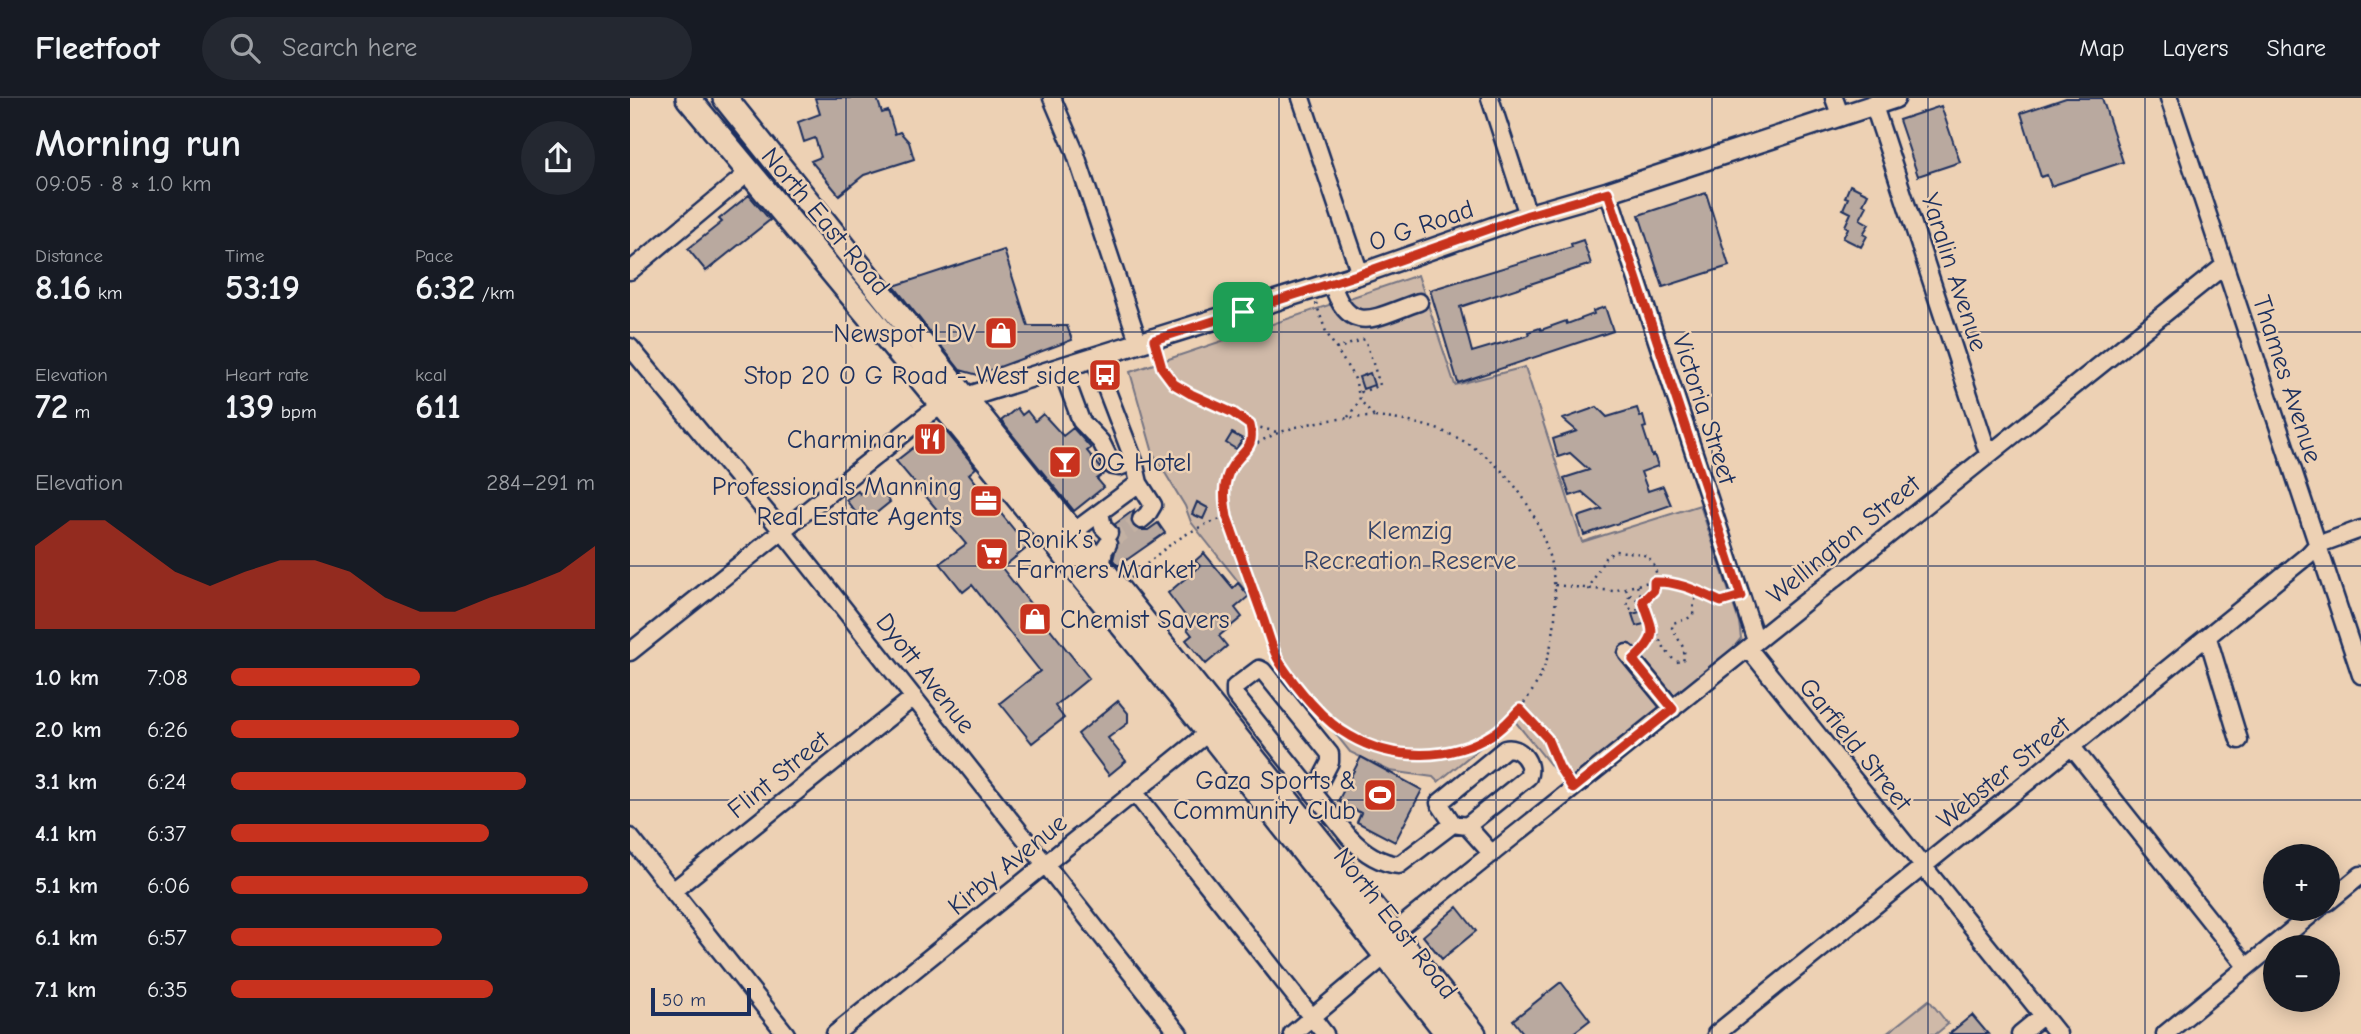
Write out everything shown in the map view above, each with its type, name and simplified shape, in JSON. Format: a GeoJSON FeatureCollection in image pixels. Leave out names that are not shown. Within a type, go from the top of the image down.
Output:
{"type":"FeatureCollection","features":[{"type":"Feature","properties":{"kind":"highway","name":"North East Road"},"geometry":{"type":"LineString","coordinates":[[688,98],[749,172],[1101,568],[1385,956],[1448,1034]]}},
{"type":"Feature","properties":{"kind":"highway","name":"North East Road"},"geometry":{"type":"LineString","coordinates":[[725,98],[771,153],[953,402],[1216,726],[1394,932],[1474,1034]]}},
{"type":"Feature","properties":{"kind":"highway"},"geometry":{"type":"LineString","coordinates":[[749,172],[771,153]]}},
{"type":"Feature","properties":{"kind":"highway"},"geometry":{"type":"LineString","coordinates":[[1385,956],[1394,932]]}},
{"type":"Feature","properties":{"kind":"main road","name":"O G Road"},"geometry":{"type":"LineString","coordinates":[[953,402],[1360,274],[1528,215],[1608,192],[1895,98]]}},
{"type":"Feature","properties":{"kind":"street"},"geometry":{"type":"LineString","coordinates":[[1052,98],[1147,342]]}},
{"type":"Feature","properties":{"kind":"street"},"geometry":{"type":"LineString","coordinates":[[1301,98],[1360,274]]}},
{"type":"Feature","properties":{"kind":"street"},"geometry":{"type":"LineString","coordinates":[[1490,98],[1528,215]]}},
{"type":"Feature","properties":{"kind":"street"},"geometry":{"type":"LineString","coordinates":[[1834,98],[1841,117]]}},
{"type":"Feature","properties":{"kind":"street","name":"Thames Avenue"},"geometry":{"type":"LineString","coordinates":[[2169,98],[2361,675]]}},
{"type":"Feature","properties":{"kind":"street","name":"Yaralin Avenue"},"geometry":{"type":"LineString","coordinates":[[1874,106],[1988,453]]}},
{"type":"Feature","properties":{"kind":"street"},"geometry":{"type":"LineString","coordinates":[[630,271],[749,172]]}},
{"type":"Feature","properties":{"kind":"street","name":"Victoria Street"},"geometry":{"type":"LineString","coordinates":[[1608,192],[1741,596],[1752,645]]}},
{"type":"Feature","properties":{"kind":"street","name":"Wellington Street"},"geometry":{"type":"LineString","coordinates":[[1394,932],[2225,265]]}},
{"type":"Feature","properties":{"kind":"street"},"geometry":{"type":"LineString","coordinates":[[1332,283],[1338,303],[1353,318],[1365,320],[1419,302]]}},
{"type":"Feature","properties":{"kind":"street","name":"Dyott Avenue"},"geometry":{"type":"LineString","coordinates":[[630,346],[782,531],[1179,1034]]}},
{"type":"Feature","properties":{"kind":"street"},"geometry":{"type":"LineString","coordinates":[[1094,357],[1135,461],[1139,483],[1153,505],[1141,520]]}},
{"type":"Feature","properties":{"kind":"street"},"geometry":{"type":"LineString","coordinates":[[1061,367],[1081,421],[1101,442],[1113,466],[1119,467],[1135,461]]}},
{"type":"Feature","properties":{"kind":"street"},"geometry":{"type":"LineString","coordinates":[[630,652],[927,415],[953,402]]}},
{"type":"Feature","properties":{"kind":"street"},"geometry":{"type":"LineString","coordinates":[[1072,533],[1139,483]]}},
{"type":"Feature","properties":{"kind":"street"},"geometry":{"type":"LineString","coordinates":[[1100,512],[1109,538],[1101,568]]}},
{"type":"Feature","properties":{"kind":"street"},"geometry":{"type":"LineString","coordinates":[[2317,545],[2361,529]]}},
{"type":"Feature","properties":{"kind":"street","name":"Webster Street"},"geometry":{"type":"LineString","coordinates":[[1716,1034],[2208,638],[2317,545]]}},
{"type":"Feature","properties":{"kind":"street"},"geometry":{"type":"LineString","coordinates":[[2208,638],[2239,740]]}},
{"type":"Feature","properties":{"kind":"street","name":"Garfield Street"},"geometry":{"type":"LineString","coordinates":[[1752,645],[1923,867],[2058,1034]]}},
{"type":"Feature","properties":{"kind":"street"},"geometry":{"type":"LineString","coordinates":[[1630,656],[1673,709]]}},
{"type":"Feature","properties":{"kind":"street"},"geometry":{"type":"LineString","coordinates":[[1314,793],[1330,762],[1330,754],[1259,669],[1235,687],[1234,695],[1314,793],[1360,849],[1392,865],[1404,864],[1460,825],[1528,777],[1530,766],[1517,749],[1504,749],[1441,800],[1439,806],[1460,825],[1492,854]]}},
{"type":"Feature","properties":{"kind":"street","name":"Flint Street"},"geometry":{"type":"LineString","coordinates":[[674,890],[914,697]]}},
{"type":"Feature","properties":{"kind":"street","name":"Kirby Avenue"},"geometry":{"type":"LineString","coordinates":[[835,1034],[1216,726]]}},
{"type":"Feature","properties":{"kind":"street"},"geometry":{"type":"LineString","coordinates":[[2072,747],[2246,966]]}},
{"type":"Feature","properties":{"kind":"street"},"geometry":{"type":"LineString","coordinates":[[1135,793],[1325,1034]]}},
{"type":"Feature","properties":{"kind":"street"},"geometry":{"type":"LineString","coordinates":[[630,837],[786,1034]]}},
{"type":"Feature","properties":{"kind":"street"},"geometry":{"type":"LineString","coordinates":[[2340,892],[2361,875]]}},
{"type":"Feature","properties":{"kind":"street"},"geometry":{"type":"LineString","coordinates":[[2165,1034],[2303,921]]}},
{"type":"Feature","properties":{"kind":"street"},"geometry":{"type":"LineString","coordinates":[[1292,1034],[1385,956]]}},
{"type":"Feature","properties":{"kind":"street"},"geometry":{"type":"LineString","coordinates":[[2020,1034],[2042,1016]]}},
{"type":"Feature","properties":{"kind":"path"},"geometry":{"type":"LineString","coordinates":[[1312,289],[1326,332],[1349,367],[1360,400],[1375,417]]}},
{"type":"Feature","properties":{"kind":"path"},"geometry":{"type":"LineString","coordinates":[[1335,349],[1365,339],[1380,385],[1359,393]]}},
{"type":"Feature","properties":{"kind":"path"},"geometry":{"type":"LineString","coordinates":[[1147,342],[1174,384],[1233,413],[1250,425],[1280,433]]}},
{"type":"Feature","properties":{"kind":"path"},"geometry":{"type":"LineString","coordinates":[[1347,418],[1360,400]]}},
{"type":"Feature","properties":{"kind":"path"},"geometry":{"type":"LineString","coordinates":[[1375,417],[1422,424],[1466,442],[1502,470],[1530,508],[1543,538],[1555,585],[1555,624],[1546,664],[1536,686],[1520,709],[1496,733],[1472,745],[1426,755],[1398,753],[1348,736],[1319,711],[1279,661],[1227,517],[1223,499],[1224,485],[1230,469],[1249,449],[1280,433],[1316,422],[1347,418],[1375,417]]}},
{"type":"Feature","properties":{"kind":"path"},"geometry":{"type":"LineString","coordinates":[[1249,449],[1250,425]]}},
{"type":"Feature","properties":{"kind":"path"},"geometry":{"type":"LineString","coordinates":[[1118,590],[1153,558],[1188,532],[1200,525],[1227,517]]}},
{"type":"Feature","properties":{"kind":"path"},"geometry":{"type":"LineString","coordinates":[[1588,590],[1605,558],[1615,551],[1644,554],[1651,558],[1656,582],[1645,604],[1633,610],[1627,607],[1629,596],[1626,588]]}},
{"type":"Feature","properties":{"kind":"path"},"geometry":{"type":"LineString","coordinates":[[1555,585],[1613,591],[1656,582],[1698,591],[1721,602],[1741,596]]}},
{"type":"Feature","properties":{"kind":"path"},"geometry":{"type":"LineString","coordinates":[[1637,586],[1662,646],[1676,662],[1684,661],[1686,654],[1684,645],[1676,638],[1671,628],[1672,623],[1693,615],[1698,591]]}},
{"type":"Feature","properties":{"kind":"path"},"geometry":{"type":"LineString","coordinates":[[1629,596],[1645,604]]}},
{"type":"Feature","properties":{"kind":"path"},"geometry":{"type":"LineString","coordinates":[[1630,656],[1645,648],[1653,626]]}},
{"type":"Feature","properties":{"kind":"path"},"geometry":{"type":"LineString","coordinates":[[1520,709],[1547,738],[1559,767],[1573,789]]}},
{"type":"Feature","properties":{"kind":"green space","name":"Klemzig Recreation Reserve"},"geometry":{"type":"Polygon","coordinates":[[[1418,275],[1455,385],[1525,367],[1582,542],[1700,505],[1739,622],[1741,638],[1729,653],[1566,784],[1514,720],[1438,782],[1433,777],[1390,771],[1350,752],[1277,661],[1256,604],[1191,522],[1185,506],[1153,453],[1130,372],[1418,275]]]}},
{"type":"Feature","properties":{"kind":"green space"},"geometry":{"type":"Polygon","coordinates":[[[1929,1000],[1948,1024],[1936,1034],[1886,1034],[1929,1000]]]}},
{"type":"Feature","properties":{"kind":"building"},"geometry":{"type":"Polygon","coordinates":[[[815,98],[877,98],[882,113],[888,111],[895,134],[900,132],[909,142],[914,159],[864,175],[839,195],[811,161],[821,157],[815,138],[804,142],[798,122],[820,114],[815,98]]]}},
{"type":"Feature","properties":{"kind":"building"},"geometry":{"type":"Polygon","coordinates":[[[2066,98],[2102,98],[2123,162],[2051,186],[2047,175],[2041,177],[2021,113],[2066,98]]]}},
{"type":"Feature","properties":{"kind":"building"},"geometry":{"type":"Polygon","coordinates":[[[1941,106],[1960,162],[1918,176],[1899,120],[1941,106]]]}},
{"type":"Feature","properties":{"kind":"building"},"geometry":{"type":"Polygon","coordinates":[[[1850,185],[1868,194],[1863,204],[1867,206],[1860,219],[1869,224],[1863,234],[1867,236],[1861,247],[1843,238],[1851,213],[1843,209],[1850,185]]]}},
{"type":"Feature","properties":{"kind":"building"},"geometry":{"type":"Polygon","coordinates":[[[1706,193],[1729,266],[1663,287],[1639,215],[1706,193]]]}},
{"type":"Feature","properties":{"kind":"building"},"geometry":{"type":"Polygon","coordinates":[[[749,195],[770,220],[706,271],[688,249],[722,222],[719,219],[749,195]]]}},
{"type":"Feature","properties":{"kind":"building"},"geometry":{"type":"Polygon","coordinates":[[[1583,240],[1591,264],[1460,307],[1472,352],[1529,335],[1528,332],[1540,328],[1541,330],[1566,321],[1567,324],[1605,307],[1613,331],[1458,383],[1430,290],[1572,247],[1571,244],[1583,240]]]}},
{"type":"Feature","properties":{"kind":"building","name":"Newspot LDV"},"geometry":{"type":"Polygon","coordinates":[[[1004,250],[1028,326],[1067,326],[1072,340],[978,375],[960,370],[894,286],[1004,250]]]}},
{"type":"Feature","properties":{"kind":"building"},"geometry":{"type":"Polygon","coordinates":[[[1370,373],[1374,385],[1363,389],[1359,377],[1370,373]]]}},
{"type":"Feature","properties":{"kind":"building"},"geometry":{"type":"Polygon","coordinates":[[[1597,407],[1607,417],[1637,408],[1640,417],[1643,416],[1646,427],[1643,428],[1658,466],[1641,472],[1648,491],[1663,486],[1671,505],[1584,535],[1578,517],[1602,509],[1582,492],[1570,496],[1564,478],[1589,470],[1570,453],[1558,457],[1553,439],[1577,431],[1563,419],[1597,407]]]}},
{"type":"Feature","properties":{"kind":"building","name":"OG Hotel"},"geometry":{"type":"Polygon","coordinates":[[[1017,408],[1022,415],[1027,411],[1035,421],[1043,414],[1063,436],[1073,428],[1091,448],[1087,451],[1105,473],[1097,479],[1104,487],[1074,511],[1001,421],[1017,408]]]}},
{"type":"Feature","properties":{"kind":"building"},"geometry":{"type":"Polygon","coordinates":[[[936,430],[945,430],[976,468],[969,474],[1028,547],[1002,568],[1089,678],[1055,706],[1064,718],[1032,743],[1000,703],[1040,671],[972,585],[963,592],[940,563],[966,544],[896,461],[936,430]]]}},
{"type":"Feature","properties":{"kind":"building"},"geometry":{"type":"Polygon","coordinates":[[[1232,433],[1243,439],[1236,449],[1226,443],[1232,433]]]}},
{"type":"Feature","properties":{"kind":"building"},"geometry":{"type":"Polygon","coordinates":[[[875,483],[890,502],[864,523],[846,500],[875,483]]]}},
{"type":"Feature","properties":{"kind":"building"},"geometry":{"type":"Polygon","coordinates":[[[1197,502],[1208,508],[1203,519],[1192,514],[1197,502]]]}},
{"type":"Feature","properties":{"kind":"building"},"geometry":{"type":"Polygon","coordinates":[[[1134,510],[1131,521],[1133,527],[1148,530],[1158,523],[1165,533],[1118,566],[1113,560],[1119,535],[1115,524],[1134,510]]]}},
{"type":"Feature","properties":{"kind":"building"},"geometry":{"type":"Polygon","coordinates":[[[1204,553],[1233,588],[1238,583],[1249,596],[1235,608],[1242,617],[1219,636],[1227,646],[1206,664],[1186,640],[1192,635],[1187,629],[1192,625],[1168,593],[1200,566],[1195,561],[1204,553]]]}},
{"type":"Feature","properties":{"kind":"building"},"geometry":{"type":"Polygon","coordinates":[[[1644,611],[1648,623],[1636,626],[1632,614],[1644,611]]]}},
{"type":"Feature","properties":{"kind":"building"},"geometry":{"type":"Polygon","coordinates":[[[1118,701],[1128,713],[1128,723],[1108,738],[1126,761],[1109,775],[1078,734],[1118,701]]]}},
{"type":"Feature","properties":{"kind":"building","name":"Gaza Sports & Community Club"},"geometry":{"type":"Polygon","coordinates":[[[1361,757],[1422,790],[1395,842],[1357,822],[1361,813],[1338,801],[1361,757]]]}},
{"type":"Feature","properties":{"kind":"building"},"geometry":{"type":"Polygon","coordinates":[[[1457,907],[1476,931],[1442,959],[1423,936],[1457,907]]]}},
{"type":"Feature","properties":{"kind":"building"},"geometry":{"type":"Polygon","coordinates":[[[1561,982],[1590,1020],[1572,1034],[1524,1034],[1513,1020],[1561,982]]]}},
{"type":"Feature","properties":{"kind":"building"},"geometry":{"type":"Polygon","coordinates":[[[1972,1015],[1988,1034],[1949,1034],[1972,1015]]]}},
{"type":"Feature","properties":{"kind":"tunnel"},"geometry":{"type":"LineString","coordinates":[[1109,533],[1118,536],[1141,520]]}},
{"type":"Feature","properties":{"kind":"place","name":"Newspot LDV"},"geometry":{"type":"Point","coordinates":[1001,333]}},
{"type":"Feature","properties":{"kind":"place","name":"Stop 20 O G Road - West side"},"geometry":{"type":"Point","coordinates":[1105,375]}},
{"type":"Feature","properties":{"kind":"place","name":"Charminar"},"geometry":{"type":"Point","coordinates":[930,439]}},
{"type":"Feature","properties":{"kind":"place","name":"OG Hotel"},"geometry":{"type":"Point","coordinates":[1065,462]}},
{"type":"Feature","properties":{"kind":"place","name":"Professionals Manning Real Estate Agents"},"geometry":{"type":"Point","coordinates":[986,501]}},
{"type":"Feature","properties":{"kind":"place","name":"Ronik’s Farmers Market"},"geometry":{"type":"Point","coordinates":[992,554]}},
{"type":"Feature","properties":{"kind":"place","name":"Chemist Savers"},"geometry":{"type":"Point","coordinates":[1035,619]}},
{"type":"Feature","properties":{"kind":"place","name":"Gaza Sports & Community Club"},"geometry":{"type":"Point","coordinates":[1380,795]}},
{"type":"Feature","properties":{"kind":"route"},"geometry":{"type":"LineString","coordinates":[[1608,192],[1741,596],[1721,602],[1696,590],[1666,582],[1654,582],[1654,590],[1643,601],[1653,631],[1645,648],[1633,660],[1673,709],[1573,789],[1565,779],[1547,738],[1520,709],[1496,733],[1480,742],[1426,755],[1398,753],[1361,742],[1348,736],[1319,711],[1279,661],[1227,517],[1223,499],[1224,485],[1230,469],[1249,449],[1250,425],[1233,413],[1174,384],[1162,368],[1154,340],[1243,312],[1528,215],[1608,192]]}}]}
